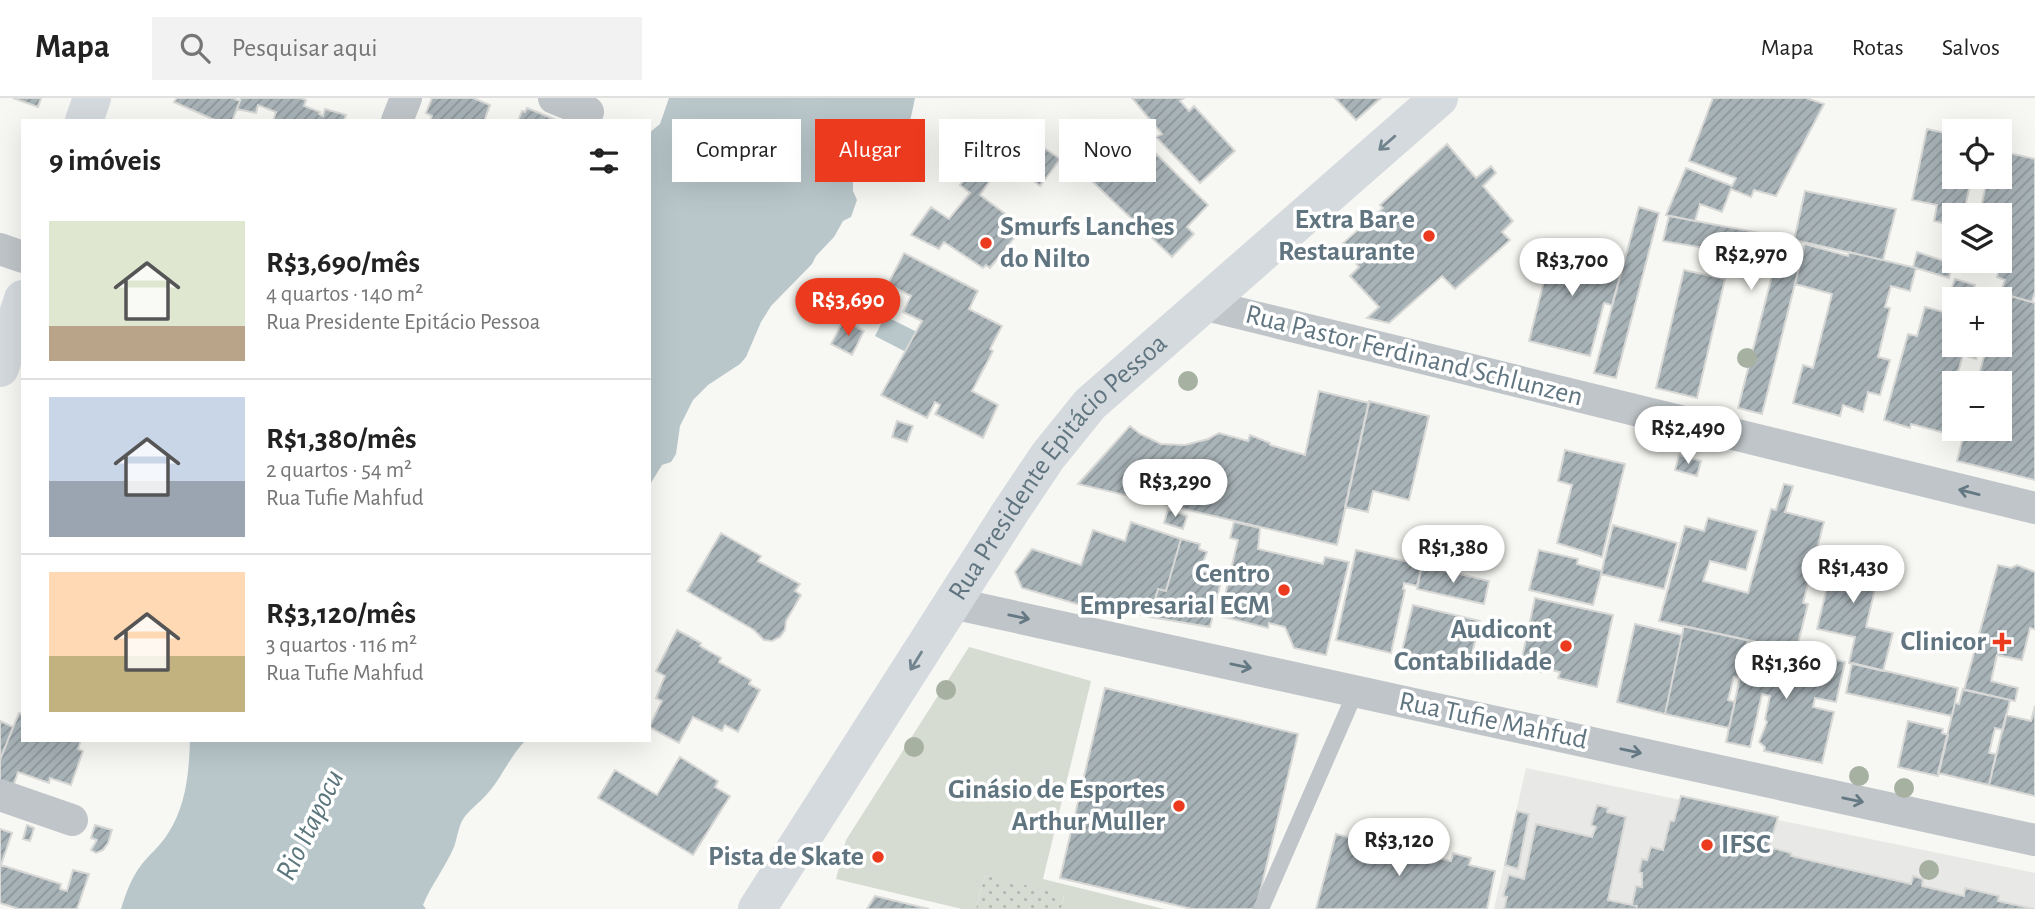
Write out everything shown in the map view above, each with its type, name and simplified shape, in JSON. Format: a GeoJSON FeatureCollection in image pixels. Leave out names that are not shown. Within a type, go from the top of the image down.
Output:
{"type":"FeatureCollection","features":[{"type":"Feature","properties":{"kind":"main road"},"geometry":{"type":"LineString","coordinates":[[85,119],[92,98]]}},
{"type":"Feature","properties":{"kind":"main road","name":"Rua Presidente Epitácio Pessoa"},"geometry":{"type":"LineString","coordinates":[[757,909],[1048,456],[1090,404],[1439,98]]}},
{"type":"Feature","properties":{"kind":"main road"},"geometry":{"type":"LineString","coordinates":[[0,368],[21,305]]}},
{"type":"Feature","properties":{"kind":"street"},"geometry":{"type":"LineString","coordinates":[[398,119],[406,98]]}},
{"type":"Feature","properties":{"kind":"street"},"geometry":{"type":"LineString","coordinates":[[554,98],[588,112]]}},
{"type":"Feature","properties":{"kind":"street"},"geometry":{"type":"LineString","coordinates":[[0,249],[21,256]]}},
{"type":"Feature","properties":{"kind":"street","name":"Rua Pastor Ferdinand Schlunzen"},"geometry":{"type":"LineString","coordinates":[[1202,304],[2035,508]]}},
{"type":"Feature","properties":{"kind":"street","name":"Rua Tufie Mahfud"},"geometry":{"type":"LineString","coordinates":[[952,603],[2035,840]]}},
{"type":"Feature","properties":{"kind":"street"},"geometry":{"type":"LineString","coordinates":[[0,795],[72,820]]}},
{"type":"Feature","properties":{"kind":"lane"},"geometry":{"type":"LineString","coordinates":[[1261,909],[1356,691]]}},
{"type":"Feature","properties":{"kind":"shaded area"},"geometry":{"type":"Polygon","coordinates":[[[969,647],[1091,681],[1043,879],[1164,909],[1061,909],[1064,896],[985,875],[976,909],[962,909],[836,879],[846,840],[969,647]]]}},
{"type":"Feature","properties":{"kind":"shaded area","name":"IFSC"},"geometry":{"type":"Polygon","coordinates":[[[1526,768],[2035,873],[2035,909],[1494,909],[1526,768]]]}},
{"type":"Feature","properties":{"kind":"shaded area"},"geometry":{"type":"Polygon","coordinates":[[[985,875],[1064,895],[1061,909],[976,909],[985,875]]]}},
{"type":"Feature","properties":{"kind":"water"},"geometry":{"type":"Polygon","coordinates":[[[669,98],[915,98],[911,119],[815,119],[815,182],[853,182],[857,200],[851,217],[843,221],[812,264],[771,306],[740,364],[708,385],[693,400],[680,426],[676,454],[671,462],[662,465],[651,483],[651,131],[660,124],[669,98]]]}},
{"type":"Feature","properties":{"kind":"water"},"geometry":{"type":"Polygon","coordinates":[[[885,316],[917,332],[906,352],[875,336],[885,316]]]}},
{"type":"Feature","properties":{"kind":"water","name":"Rio Itapocu"},"geometry":{"type":"Polygon","coordinates":[[[190,742],[524,742],[493,787],[462,821],[454,847],[423,905],[426,909],[121,909],[135,875],[173,824],[187,777],[190,742]]]}},
{"type":"Feature","properties":{"kind":"building"},"geometry":{"type":"Polygon","coordinates":[[[13,98],[41,98],[38,107],[13,98]]]}},
{"type":"Feature","properties":{"kind":"building"},"geometry":{"type":"Polygon","coordinates":[[[177,98],[233,98],[240,101],[233,119],[212,119],[174,102],[177,98]]]}},
{"type":"Feature","properties":{"kind":"building"},"geometry":{"type":"Polygon","coordinates":[[[241,98],[300,98],[306,100],[304,106],[320,112],[323,116],[325,109],[346,115],[345,119],[274,119],[276,112],[258,105],[256,113],[237,109],[241,98]]]}},
{"type":"Feature","properties":{"kind":"building"},"geometry":{"type":"Polygon","coordinates":[[[432,98],[473,98],[490,105],[485,119],[431,119],[432,116],[426,113],[432,98]]]}},
{"type":"Feature","properties":{"kind":"building"},"geometry":{"type":"Polygon","coordinates":[[[1132,98],[1184,98],[1180,101],[1189,111],[1194,106],[1235,151],[1200,183],[1156,137],[1162,134],[1156,127],[1156,119],[1150,119],[1132,98]]]}},
{"type":"Feature","properties":{"kind":"building"},"geometry":{"type":"Polygon","coordinates":[[[1335,98],[1381,98],[1356,120],[1335,98]]]}},
{"type":"Feature","properties":{"kind":"building"},"geometry":{"type":"Polygon","coordinates":[[[1713,98],[1806,98],[1824,104],[1776,196],[1754,190],[1751,197],[1731,189],[1722,212],[1700,204],[1695,221],[1666,215],[1686,168],[1732,186],[1736,178],[1689,161],[1713,98]]]}},
{"type":"Feature","properties":{"kind":"building"},"geometry":{"type":"Polygon","coordinates":[[[527,108],[554,119],[519,119],[522,111],[525,112],[527,108]]]}},
{"type":"Feature","properties":{"kind":"building"},"geometry":{"type":"Polygon","coordinates":[[[1927,129],[1942,132],[1942,189],[1969,189],[1966,203],[1942,203],[1942,223],[1934,221],[1937,205],[1912,200],[1927,129]]]}},
{"type":"Feature","properties":{"kind":"building","name":"Extra Bar e Restaurante"},"geometry":{"type":"Polygon","coordinates":[[[1447,144],[1476,178],[1491,166],[1496,173],[1483,186],[1513,221],[1502,232],[1510,240],[1455,289],[1442,276],[1389,323],[1367,318],[1379,307],[1350,276],[1359,267],[1341,245],[1383,208],[1380,205],[1447,144]]]}},
{"type":"Feature","properties":{"kind":"building"},"geometry":{"type":"Polygon","coordinates":[[[1045,149],[1059,160],[1045,179],[1045,149]]]}},
{"type":"Feature","properties":{"kind":"building"},"geometry":{"type":"Polygon","coordinates":[[[1156,154],[1208,205],[1187,227],[1194,234],[1172,257],[1093,182],[1156,182],[1156,154]]]}},
{"type":"Feature","properties":{"kind":"building"},"geometry":{"type":"Polygon","coordinates":[[[2012,154],[2035,159],[2035,292],[2032,302],[2012,296],[2012,287],[2002,287],[2005,280],[1997,277],[1998,273],[2012,273],[2012,203],[1982,203],[1985,189],[2012,189],[2012,154]]]}},
{"type":"Feature","properties":{"kind":"building"},"geometry":{"type":"Polygon","coordinates":[[[962,182],[989,182],[980,195],[1023,227],[990,268],[986,265],[983,268],[944,242],[939,249],[911,235],[931,207],[949,219],[970,193],[960,185],[962,182]]]}},
{"type":"Feature","properties":{"kind":"building"},"geometry":{"type":"Polygon","coordinates":[[[1805,191],[1896,209],[1883,260],[1794,240],[1805,191]]]}},
{"type":"Feature","properties":{"kind":"building"},"geometry":{"type":"Polygon","coordinates":[[[1639,207],[1659,213],[1616,378],[1594,373],[1639,207]]]}},
{"type":"Feature","properties":{"kind":"building"},"geometry":{"type":"Polygon","coordinates":[[[1669,216],[1797,240],[1792,263],[1800,264],[1762,414],[1738,408],[1776,260],[1663,241],[1669,216]]]}},
{"type":"Feature","properties":{"kind":"building"},"geometry":{"type":"Polygon","coordinates":[[[1540,244],[1623,265],[1612,305],[1604,303],[1590,356],[1529,341],[1545,277],[1532,273],[1540,244]]]}},
{"type":"Feature","properties":{"kind":"building"},"geometry":{"type":"Polygon","coordinates":[[[1805,244],[1848,256],[1849,252],[1916,268],[1910,291],[1891,286],[1885,307],[1890,308],[1878,357],[1890,360],[1880,395],[1868,392],[1863,412],[1843,405],[1840,416],[1793,403],[1803,365],[1813,368],[1832,294],[1795,284],[1805,244]]]}},
{"type":"Feature","properties":{"kind":"building"},"geometry":{"type":"Polygon","coordinates":[[[1917,252],[1942,260],[1942,273],[1950,273],[1949,278],[1913,267],[1917,252]]]}},
{"type":"Feature","properties":{"kind":"building"},"geometry":{"type":"Polygon","coordinates":[[[904,253],[978,291],[969,309],[1002,326],[990,349],[993,351],[972,391],[998,405],[983,438],[935,414],[940,405],[935,402],[927,418],[881,395],[922,321],[903,312],[911,296],[888,284],[904,253]]]}},
{"type":"Feature","properties":{"kind":"building"},"geometry":{"type":"Polygon","coordinates":[[[1684,270],[1725,279],[1697,398],[1656,388],[1684,270]]]}},
{"type":"Feature","properties":{"kind":"building"},"geometry":{"type":"Polygon","coordinates":[[[1955,279],[1975,285],[1974,287],[1952,287],[1955,279]]]}},
{"type":"Feature","properties":{"kind":"building"},"geometry":{"type":"Polygon","coordinates":[[[2012,296],[2035,303],[2035,480],[1957,461],[1962,441],[2012,441],[2012,371],[1980,371],[1984,357],[2012,357],[2012,296]]]}},
{"type":"Feature","properties":{"kind":"building"},"geometry":{"type":"Polygon","coordinates":[[[1925,307],[1942,312],[1942,357],[1962,357],[1958,371],[1942,371],[1942,432],[1911,424],[1910,428],[1884,420],[1908,334],[1917,336],[1925,307]]]}},
{"type":"Feature","properties":{"kind":"building"},"geometry":{"type":"Polygon","coordinates":[[[844,320],[864,331],[852,355],[831,344],[844,320]]]}},
{"type":"Feature","properties":{"kind":"building"},"geometry":{"type":"Polygon","coordinates":[[[1319,391],[1369,403],[1337,545],[1078,484],[1130,426],[1161,444],[1185,445],[1219,433],[1248,441],[1250,435],[1270,445],[1305,455],[1319,391]]]}},
{"type":"Feature","properties":{"kind":"building"},"geometry":{"type":"Polygon","coordinates":[[[1369,401],[1429,416],[1409,500],[1373,491],[1368,512],[1345,507],[1369,401]]]}},
{"type":"Feature","properties":{"kind":"building"},"geometry":{"type":"Polygon","coordinates":[[[897,421],[913,426],[907,442],[892,437],[897,421]]]}},
{"type":"Feature","properties":{"kind":"building"},"geometry":{"type":"Polygon","coordinates":[[[1565,450],[1625,464],[1602,557],[1557,543],[1572,485],[1558,481],[1565,450]]]}},
{"type":"Feature","properties":{"kind":"building"},"geometry":{"type":"Polygon","coordinates":[[[1679,455],[1701,461],[1697,476],[1675,470],[1679,455]]]}},
{"type":"Feature","properties":{"kind":"building"},"geometry":{"type":"Polygon","coordinates":[[[1784,484],[1793,486],[1785,512],[1824,522],[1803,603],[1808,604],[1796,651],[1659,621],[1685,526],[1704,531],[1708,518],[1757,531],[1746,570],[1710,561],[1703,581],[1748,593],[1771,509],[1776,510],[1784,484]]]}},
{"type":"Feature","properties":{"kind":"building"},"geometry":{"type":"Polygon","coordinates":[[[1168,509],[1187,516],[1183,529],[1164,523],[1168,509]]]}},
{"type":"Feature","properties":{"kind":"building"},"geometry":{"type":"Polygon","coordinates":[[[1131,522],[1181,539],[1166,591],[1158,589],[1150,617],[1104,604],[1101,611],[1022,588],[1015,572],[1032,549],[1081,565],[1093,530],[1125,541],[1131,522]]]}},
{"type":"Feature","properties":{"kind":"building","name":"Centro Empresarial ECM"},"geometry":{"type":"Polygon","coordinates":[[[1234,522],[1260,528],[1258,549],[1323,564],[1325,557],[1349,562],[1326,655],[1294,648],[1285,627],[1269,623],[1268,628],[1220,616],[1238,540],[1230,538],[1234,522]]]}},
{"type":"Feature","properties":{"kind":"building"},"geometry":{"type":"Polygon","coordinates":[[[1613,525],[1677,543],[1664,589],[1601,574],[1613,525]]]}},
{"type":"Feature","properties":{"kind":"building"},"geometry":{"type":"Polygon","coordinates":[[[721,533],[761,556],[758,561],[800,584],[795,591],[801,595],[780,637],[772,641],[764,640],[754,630],[687,591],[721,533]]]}},
{"type":"Feature","properties":{"kind":"building"},"geometry":{"type":"Polygon","coordinates":[[[1181,539],[1200,544],[1199,549],[1207,552],[1200,570],[1222,577],[1210,627],[1150,617],[1158,589],[1166,591],[1181,539]]]}},
{"type":"Feature","properties":{"kind":"building"},"geometry":{"type":"Polygon","coordinates":[[[1356,550],[1422,565],[1417,586],[1404,583],[1405,590],[1391,653],[1336,640],[1356,550]]]}},
{"type":"Feature","properties":{"kind":"building"},"geometry":{"type":"Polygon","coordinates":[[[1539,550],[1578,559],[1577,564],[1602,571],[1593,605],[1529,590],[1539,550]]]}},
{"type":"Feature","properties":{"kind":"building"},"geometry":{"type":"Polygon","coordinates":[[[1821,551],[1852,559],[1854,552],[1882,559],[1866,627],[1893,633],[1883,671],[1849,663],[1855,637],[1817,629],[1827,587],[1813,584],[1821,551]]]}},
{"type":"Feature","properties":{"kind":"building"},"geometry":{"type":"Polygon","coordinates":[[[1422,565],[1489,581],[1484,604],[1417,589],[1422,565]]]}},
{"type":"Feature","properties":{"kind":"building","name":"Clinicor"},"geometry":{"type":"Polygon","coordinates":[[[1998,565],[2011,568],[2017,565],[2035,572],[2035,629],[2030,628],[2022,660],[1997,655],[1991,681],[2018,688],[2015,701],[1964,690],[1998,565]]]}},
{"type":"Feature","properties":{"kind":"building","name":"Audicont Contabilidade"},"geometry":{"type":"Polygon","coordinates":[[[1535,598],[1613,615],[1597,687],[1558,678],[1560,672],[1541,668],[1541,672],[1520,667],[1535,598]]]}},
{"type":"Feature","properties":{"kind":"building"},"geometry":{"type":"Polygon","coordinates":[[[1413,605],[1480,621],[1468,670],[1401,655],[1413,605]]]}},
{"type":"Feature","properties":{"kind":"building"},"geometry":{"type":"Polygon","coordinates":[[[1635,624],[1682,635],[1665,714],[1617,702],[1635,624]]]}},
{"type":"Feature","properties":{"kind":"building"},"geometry":{"type":"Polygon","coordinates":[[[1684,626],[1748,640],[1740,678],[1734,677],[1728,700],[1735,702],[1729,728],[1665,714],[1684,626]]]}},
{"type":"Feature","properties":{"kind":"building"},"geometry":{"type":"Polygon","coordinates":[[[677,630],[701,643],[700,646],[721,658],[719,662],[751,680],[749,684],[760,690],[738,732],[725,725],[722,731],[693,717],[679,743],[651,728],[662,701],[656,698],[665,676],[656,671],[677,630]]]}},
{"type":"Feature","properties":{"kind":"building"},"geometry":{"type":"Polygon","coordinates":[[[1748,640],[1811,654],[1809,663],[1817,665],[1819,656],[1845,662],[1836,702],[1815,698],[1813,707],[1834,712],[1822,763],[1764,751],[1765,747],[1759,742],[1767,722],[1765,719],[1770,696],[1762,694],[1750,747],[1726,742],[1748,640]]]}},
{"type":"Feature","properties":{"kind":"building"},"geometry":{"type":"Polygon","coordinates":[[[1852,663],[1958,688],[1952,716],[1846,693],[1852,663]]]}},
{"type":"Feature","properties":{"kind":"building","name":"Ginásio de Esportes Arthur Muller"},"geometry":{"type":"Polygon","coordinates":[[[1105,688],[1298,734],[1256,909],[1192,909],[1060,878],[1105,688]]]}},
{"type":"Feature","properties":{"kind":"building"},"geometry":{"type":"Polygon","coordinates":[[[1963,689],[2010,700],[2003,730],[1995,728],[1989,753],[1996,754],[1989,785],[1938,773],[1955,703],[1959,704],[1963,689]]]}},
{"type":"Feature","properties":{"kind":"building"},"geometry":{"type":"Polygon","coordinates":[[[2035,706],[2035,796],[1989,785],[2006,715],[2031,721],[2035,706]]]}},
{"type":"Feature","properties":{"kind":"building"},"geometry":{"type":"Polygon","coordinates":[[[19,713],[21,742],[80,742],[78,749],[83,751],[71,785],[50,778],[49,783],[18,772],[13,787],[0,783],[0,760],[19,713]]]}},
{"type":"Feature","properties":{"kind":"building"},"geometry":{"type":"Polygon","coordinates":[[[0,721],[13,727],[0,760],[0,721]]]}},
{"type":"Feature","properties":{"kind":"building"},"geometry":{"type":"Polygon","coordinates":[[[1908,721],[1943,729],[1942,733],[1948,735],[1938,776],[1898,767],[1908,721]]]}},
{"type":"Feature","properties":{"kind":"building"},"geometry":{"type":"Polygon","coordinates":[[[680,757],[718,781],[715,787],[730,796],[693,855],[598,798],[615,770],[657,795],[680,757]]]}},
{"type":"Feature","properties":{"kind":"building"},"geometry":{"type":"Polygon","coordinates":[[[1681,796],[1778,817],[1769,847],[1791,853],[1791,856],[1911,884],[1913,876],[1923,879],[1922,886],[1964,896],[1965,888],[1999,896],[1998,901],[2034,909],[1636,909],[1637,906],[1632,905],[1636,886],[1642,887],[1642,873],[1639,872],[1642,859],[1647,860],[1651,847],[1663,850],[1670,821],[1674,821],[1681,796]]]}},
{"type":"Feature","properties":{"kind":"building"},"geometry":{"type":"Polygon","coordinates":[[[1597,805],[1608,808],[1607,812],[1626,817],[1608,900],[1637,906],[1636,909],[1504,909],[1507,897],[1503,896],[1509,875],[1524,879],[1536,824],[1592,837],[1596,827],[1591,825],[1597,805]]]}},
{"type":"Feature","properties":{"kind":"building"},"geometry":{"type":"Polygon","coordinates":[[[1517,811],[1529,814],[1518,869],[1505,865],[1517,811]]]}},
{"type":"Feature","properties":{"kind":"building"},"geometry":{"type":"Polygon","coordinates":[[[27,825],[34,828],[30,841],[23,839],[27,825]]]}},
{"type":"Feature","properties":{"kind":"building"},"geometry":{"type":"Polygon","coordinates":[[[95,825],[112,830],[108,843],[103,850],[96,853],[91,850],[97,840],[91,838],[95,825]]]}},
{"type":"Feature","properties":{"kind":"building"},"geometry":{"type":"Polygon","coordinates":[[[1362,827],[1388,834],[1385,846],[1451,861],[1453,853],[1471,858],[1469,865],[1495,871],[1487,909],[1316,909],[1336,834],[1359,840],[1362,827]]]}},
{"type":"Feature","properties":{"kind":"building"},"geometry":{"type":"Polygon","coordinates":[[[0,829],[12,833],[1,865],[61,884],[60,889],[67,891],[73,870],[89,874],[77,909],[19,909],[0,903],[0,829]]]}},
{"type":"Feature","properties":{"kind":"building"},"geometry":{"type":"Polygon","coordinates":[[[875,896],[929,909],[867,909],[875,896]]]}},
{"type":"Feature","properties":{"kind":"place","name":"Extra Bar e Restaurante"},"geometry":{"type":"Point","coordinates":[1429,236]}},
{"type":"Feature","properties":{"kind":"place","name":"Smurfs Lanches do Nilto"},"geometry":{"type":"Point","coordinates":[986,243]}},
{"type":"Feature","properties":{"kind":"place","name":"Centro Empresarial ECM"},"geometry":{"type":"Point","coordinates":[1284,590]}},
{"type":"Feature","properties":{"kind":"place","name":"Clinicor"},"geometry":{"type":"Point","coordinates":[2002,642]}},
{"type":"Feature","properties":{"kind":"place","name":"Audicont Contabilidade"},"geometry":{"type":"Point","coordinates":[1566,646]}},
{"type":"Feature","properties":{"kind":"place","name":"Ginásio de Esportes Arthur Muller"},"geometry":{"type":"Point","coordinates":[1179,806]}},
{"type":"Feature","properties":{"kind":"place","name":"IFSC"},"geometry":{"type":"Point","coordinates":[1707,845]}},
{"type":"Feature","properties":{"kind":"place","name":"Pista de Skate"},"geometry":{"type":"Point","coordinates":[878,857]}}]}
